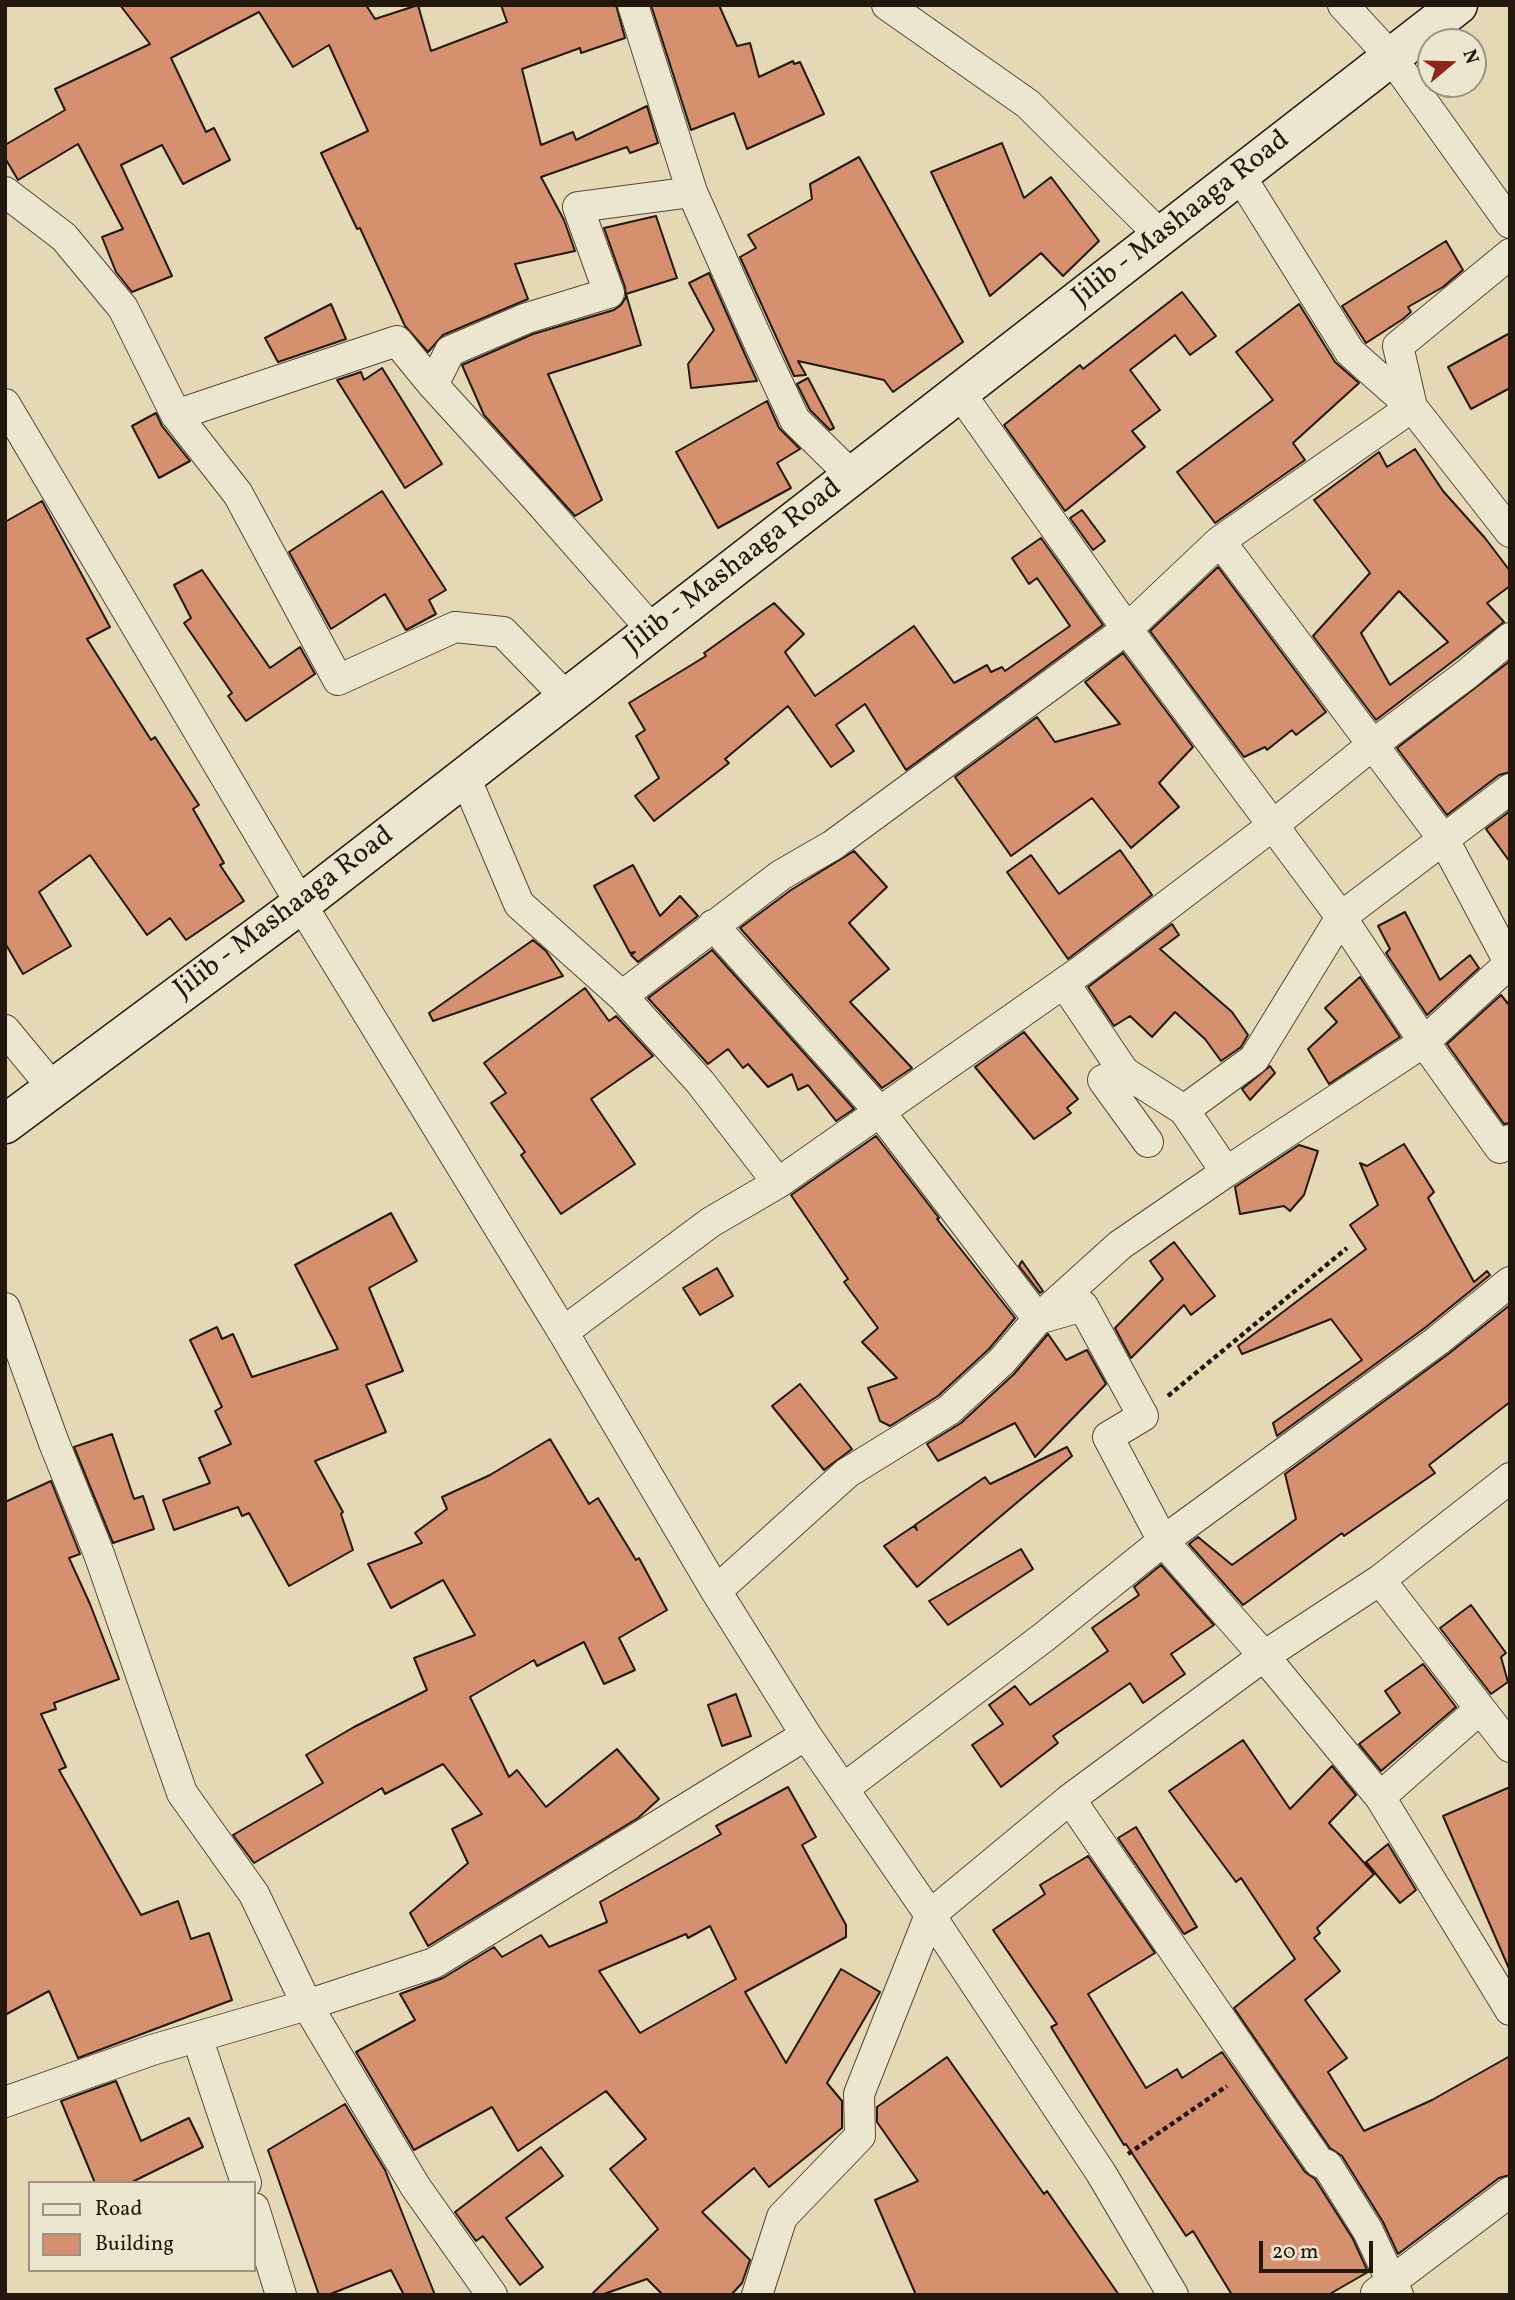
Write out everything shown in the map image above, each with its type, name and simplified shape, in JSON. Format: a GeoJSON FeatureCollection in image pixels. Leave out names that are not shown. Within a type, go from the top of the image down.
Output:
{"type":"FeatureCollection","features":[{"type":"Feature","properties":{"kind":"main road","name":"Jilib - Mashaaga Road"},"geometry":{"type":"LineString","coordinates":[[5,1124],[301,904],[1458,5]]}},
{"type":"Feature","properties":{"kind":"street"},"geometry":{"type":"LineString","coordinates":[[887,5],[1028,104],[1161,236]]}},
{"type":"Feature","properties":{"kind":"street"},"geometry":{"type":"LineString","coordinates":[[1343,5],[1391,57],[1510,223]]}},
{"type":"Feature","properties":{"kind":"street"},"geometry":{"type":"LineString","coordinates":[[635,6],[692,192],[795,420],[852,476]]}},
{"type":"Feature","properties":{"kind":"street"},"geometry":{"type":"LineString","coordinates":[[1239,174],[1350,352],[1412,407],[1510,532]]}},
{"type":"Feature","properties":{"kind":"street"},"geometry":{"type":"LineString","coordinates":[[5,192],[64,237],[123,308],[176,415],[238,494],[338,680],[455,627],[503,632],[567,698]]}},
{"type":"Feature","properties":{"kind":"street"},"geometry":{"type":"LineString","coordinates":[[433,385],[450,351],[527,318],[609,293],[578,206],[692,192]]}},
{"type":"Feature","properties":{"kind":"street"},"geometry":{"type":"LineString","coordinates":[[1412,407],[1398,346],[1510,254]]}},
{"type":"Feature","properties":{"kind":"street"},"geometry":{"type":"LineString","coordinates":[[176,415],[397,341],[433,385],[653,631]]}},
{"type":"Feature","properties":{"kind":"street"},"geometry":{"type":"LineString","coordinates":[[960,393],[1127,629],[1341,917],[1424,1042],[1500,1147],[1510,1140]]}},
{"type":"Feature","properties":{"kind":"street"},"geometry":{"type":"LineString","coordinates":[[5,404],[301,904],[563,1332],[716,1591],[806,1735],[930,1914],[1101,2173],[1173,2295]]}},
{"type":"Feature","properties":{"kind":"street"},"geometry":{"type":"LineString","coordinates":[[622,996],[781,875],[844,837],[1127,629],[1220,541],[1412,407]]}},
{"type":"Feature","properties":{"kind":"street"},"geometry":{"type":"LineString","coordinates":[[716,1591],[848,1473],[949,1410],[1002,1361],[1038,1318],[1120,1245],[1424,1042],[1510,964],[1444,840],[1220,541]]}},
{"type":"Feature","properties":{"kind":"street"},"geometry":{"type":"LineString","coordinates":[[563,1332],[711,1222],[778,1183],[1064,983],[1272,827],[1510,638]]}},
{"type":"Feature","properties":{"kind":"street"},"geometry":{"type":"LineString","coordinates":[[465,777],[519,904],[622,996],[700,1083],[778,1183]]}},
{"type":"Feature","properties":{"kind":"street"},"geometry":{"type":"LineString","coordinates":[[1184,1110],[1254,1059],[1341,917],[1510,789]]}},
{"type":"Feature","properties":{"kind":"street"},"geometry":{"type":"LineString","coordinates":[[713,925],[880,1112],[1038,1318]]}},
{"type":"Feature","properties":{"kind":"street"},"geometry":{"type":"LineString","coordinates":[[1064,983],[1124,1072],[1184,1110],[1226,1172]]}},
{"type":"Feature","properties":{"kind":"street"},"geometry":{"type":"LineString","coordinates":[[5,1030],[53,1088]]}},
{"type":"Feature","properties":{"kind":"street"},"geometry":{"type":"LineString","coordinates":[[1124,1072],[1103,1080],[1148,1142]]}},
{"type":"Feature","properties":{"kind":"street"},"geometry":{"type":"LineString","coordinates":[[843,1789],[1044,1637],[1163,1541],[1437,1341],[1510,1282]]}},
{"type":"Feature","properties":{"kind":"street"},"geometry":{"type":"LineString","coordinates":[[1038,1318],[1083,1306],[1143,1416],[1108,1437],[1163,1541],[1264,1656],[1380,1797],[1510,2010]]}},
{"type":"Feature","properties":{"kind":"street"},"geometry":{"type":"LineString","coordinates":[[5,1308],[54,1443],[99,1554],[182,1793],[254,1894],[307,2005],[415,2186],[492,2295]]}},
{"type":"Feature","properties":{"kind":"street"},"geometry":{"type":"LineString","coordinates":[[757,2295],[782,2217],[860,2136],[859,2094],[930,1914],[1070,1799],[1264,1656],[1380,1580],[1510,1478]]}},
{"type":"Feature","properties":{"kind":"street"},"geometry":{"type":"LineString","coordinates":[[1380,1580],[1510,1747]]}},
{"type":"Feature","properties":{"kind":"street"},"geometry":{"type":"LineString","coordinates":[[1380,1797],[1480,1709]]}},
{"type":"Feature","properties":{"kind":"street"},"geometry":{"type":"LineString","coordinates":[[5,2102],[152,2050],[307,2005],[434,1963],[806,1735]]}},
{"type":"Feature","properties":{"kind":"street"},"geometry":{"type":"LineString","coordinates":[[1070,1799],[1319,2162],[1327,2165],[1335,2177],[1368,2231],[1388,2291],[1510,2192]]}},
{"type":"Feature","properties":{"kind":"street"},"geometry":{"type":"LineString","coordinates":[[197,2037],[245,2181]]}},
{"type":"Feature","properties":{"kind":"street"},"geometry":{"type":"LineString","coordinates":[[256,2214],[281,2295]]}},
{"type":"Feature","properties":{"kind":"path"},"geometry":{"type":"LineString","coordinates":[[1143,1416],[1347,1248]]}},
{"type":"Feature","properties":{"kind":"path"},"geometry":{"type":"LineString","coordinates":[[1101,2173],[1254,2067]]}},
{"type":"Feature","properties":{"kind":"building"},"geometry":{"type":"Polygon","coordinates":[[[120,5],[366,5],[375,19],[418,5],[431,51],[507,22],[501,5],[616,5],[625,38],[581,53],[580,48],[522,69],[541,145],[573,132],[576,140],[647,106],[658,143],[630,153],[627,147],[541,177],[564,220],[575,251],[515,264],[528,299],[443,335],[428,352],[405,326],[360,228],[357,229],[321,153],[368,131],[329,45],[293,67],[259,12],[171,58],[206,132],[214,128],[230,160],[183,184],[162,145],[121,165],[172,276],[132,292],[116,272],[102,237],[123,229],[78,144],[18,180],[5,158],[5,145],[65,110],[55,89],[150,44],[120,5]]]}},
{"type":"Feature","properties":{"kind":"building"},"geometry":{"type":"Polygon","coordinates":[[[651,5],[719,5],[737,46],[750,43],[759,77],[793,61],[794,64],[800,62],[824,114],[747,149],[734,113],[691,130],[651,5]]]}},
{"type":"Feature","properties":{"kind":"building"},"geometry":{"type":"Polygon","coordinates":[[[1002,143],[1024,198],[1051,177],[1099,241],[1063,276],[1041,253],[990,296],[931,172],[1002,143]]]}},
{"type":"Feature","properties":{"kind":"building"},"geometry":{"type":"Polygon","coordinates":[[[859,157],[963,342],[893,392],[884,380],[798,361],[806,375],[794,376],[740,257],[756,248],[748,235],[812,199],[810,184],[859,157]]]}},
{"type":"Feature","properties":{"kind":"building"},"geometry":{"type":"Polygon","coordinates":[[[656,216],[677,278],[626,294],[641,345],[548,374],[602,500],[575,516],[484,415],[462,365],[533,334],[614,310],[621,305],[626,297],[625,287],[604,228],[656,216]]]}},
{"type":"Feature","properties":{"kind":"building"},"geometry":{"type":"Polygon","coordinates":[[[1446,241],[1463,270],[1443,287],[1408,307],[1411,312],[1403,319],[1366,343],[1342,306],[1446,241]]]}},
{"type":"Feature","properties":{"kind":"building"},"geometry":{"type":"Polygon","coordinates":[[[709,273],[757,381],[691,388],[688,364],[714,330],[689,283],[709,273]]]}},
{"type":"Feature","properties":{"kind":"building"},"geometry":{"type":"Polygon","coordinates":[[[1182,292],[1216,336],[1190,355],[1175,335],[1130,370],[1160,410],[1132,431],[1145,447],[1065,511],[1004,425],[1080,365],[1083,369],[1182,292]]]}},
{"type":"Feature","properties":{"kind":"building"},"geometry":{"type":"Polygon","coordinates":[[[331,304],[346,339],[278,362],[265,338],[331,304]]]}},
{"type":"Feature","properties":{"kind":"building"},"geometry":{"type":"Polygon","coordinates":[[[1299,304],[1335,362],[1359,383],[1293,443],[1305,460],[1215,523],[1177,472],[1273,400],[1236,352],[1299,304]]]}},
{"type":"Feature","properties":{"kind":"building"},"geometry":{"type":"Polygon","coordinates":[[[1510,333],[1510,388],[1471,409],[1448,367],[1510,333]]]}},
{"type":"Feature","properties":{"kind":"building"},"geometry":{"type":"Polygon","coordinates":[[[382,368],[442,464],[405,488],[337,380],[361,372],[364,380],[382,368]]]}},
{"type":"Feature","properties":{"kind":"building"},"geometry":{"type":"Polygon","coordinates":[[[808,378],[834,428],[830,430],[810,410],[797,384],[808,378]]]}},
{"type":"Feature","properties":{"kind":"building"},"geometry":{"type":"Polygon","coordinates":[[[767,401],[779,428],[800,449],[777,463],[791,488],[718,528],[676,452],[767,401]]]}},
{"type":"Feature","properties":{"kind":"building"},"geometry":{"type":"Polygon","coordinates":[[[156,413],[162,426],[190,461],[159,478],[132,426],[156,413]]]}},
{"type":"Feature","properties":{"kind":"building"},"geometry":{"type":"Polygon","coordinates":[[[1415,449],[1443,491],[1510,571],[1510,586],[1487,603],[1504,622],[1376,720],[1313,636],[1370,573],[1314,500],[1379,452],[1387,467],[1415,449]],[[1399,591],[1361,633],[1390,685],[1448,642],[1399,591]]]}},
{"type":"Feature","properties":{"kind":"building"},"geometry":{"type":"Polygon","coordinates":[[[382,491],[446,590],[429,600],[436,614],[406,630],[385,594],[331,629],[289,552],[382,491]]]}},
{"type":"Feature","properties":{"kind":"building"},"geometry":{"type":"Polygon","coordinates":[[[42,501],[110,627],[87,639],[151,740],[155,737],[199,805],[193,809],[224,863],[220,865],[244,901],[186,940],[170,918],[147,935],[90,855],[39,892],[71,946],[23,974],[5,943],[5,522],[42,501]]]}},
{"type":"Feature","properties":{"kind":"building"},"geometry":{"type":"Polygon","coordinates":[[[1082,510],[1105,541],[1093,550],[1070,518],[1082,510]]]}},
{"type":"Feature","properties":{"kind":"building"},"geometry":{"type":"Polygon","coordinates":[[[1041,538],[1103,625],[906,770],[865,704],[836,725],[854,751],[831,767],[788,706],[725,759],[729,763],[654,821],[635,796],[659,778],[636,736],[645,730],[629,703],[706,656],[704,653],[774,603],[804,634],[785,652],[815,696],[914,626],[954,683],[987,665],[991,672],[1002,667],[1005,671],[1070,626],[1037,578],[1029,584],[1012,558],[1041,538]]]}},
{"type":"Feature","properties":{"kind":"building"},"geometry":{"type":"Polygon","coordinates":[[[1218,567],[1326,712],[1296,735],[1292,730],[1267,750],[1265,747],[1244,757],[1150,631],[1218,567]]]}},
{"type":"Feature","properties":{"kind":"building"},"geometry":{"type":"Polygon","coordinates":[[[202,570],[270,668],[300,647],[315,674],[246,721],[228,696],[232,693],[184,623],[191,618],[174,585],[202,570]]]}},
{"type":"Feature","properties":{"kind":"building"},"geometry":{"type":"Polygon","coordinates":[[[1123,653],[1193,747],[1159,783],[1179,807],[1131,848],[1092,798],[1011,856],[955,777],[1037,717],[1055,742],[1120,724],[1085,682],[1123,653]]]}},
{"type":"Feature","properties":{"kind":"building"},"geometry":{"type":"Polygon","coordinates":[[[1510,661],[1510,772],[1499,775],[1447,815],[1397,748],[1510,661]]]}},
{"type":"Feature","properties":{"kind":"building"},"geometry":{"type":"Polygon","coordinates":[[[1510,811],[1510,862],[1486,829],[1510,811]]]}},
{"type":"Feature","properties":{"kind":"building"},"geometry":{"type":"Polygon","coordinates":[[[1120,850],[1152,895],[1068,959],[1007,872],[1031,855],[1059,894],[1120,850]]]}},
{"type":"Feature","properties":{"kind":"building"},"geometry":{"type":"Polygon","coordinates":[[[854,851],[887,887],[849,923],[889,969],[850,1002],[912,1068],[882,1088],[740,928],[791,890],[854,851]]]}},
{"type":"Feature","properties":{"kind":"building"},"geometry":{"type":"Polygon","coordinates":[[[633,865],[660,916],[680,896],[698,916],[638,962],[631,955],[635,952],[630,953],[594,886],[633,865]]]}},
{"type":"Feature","properties":{"kind":"building"},"geometry":{"type":"Polygon","coordinates":[[[1405,912],[1440,980],[1470,955],[1479,968],[1427,1015],[1386,953],[1390,949],[1378,926],[1405,912]]]}},
{"type":"Feature","properties":{"kind":"building"},"geometry":{"type":"Polygon","coordinates":[[[1172,924],[1179,935],[1160,949],[1232,1012],[1248,1035],[1241,1047],[1221,1061],[1205,1039],[1175,1012],[1152,1037],[1130,1016],[1114,1026],[1088,987],[1172,924]]]}},
{"type":"Feature","properties":{"kind":"building"},"geometry":{"type":"Polygon","coordinates":[[[533,940],[546,951],[563,976],[433,1021],[429,1013],[533,940]]]}},
{"type":"Feature","properties":{"kind":"building"},"geometry":{"type":"Polygon","coordinates":[[[712,950],[854,1109],[836,1121],[808,1085],[798,1090],[792,1074],[768,1087],[748,1064],[743,1068],[728,1049],[708,1064],[648,998],[712,950]]]}},
{"type":"Feature","properties":{"kind":"building"},"geometry":{"type":"Polygon","coordinates":[[[1360,977],[1400,1037],[1329,1084],[1308,1049],[1337,1022],[1325,1008],[1360,977]]]}},
{"type":"Feature","properties":{"kind":"building"},"geometry":{"type":"Polygon","coordinates":[[[585,988],[609,1021],[616,1016],[653,1056],[591,1099],[635,1164],[561,1214],[521,1155],[525,1152],[491,1103],[506,1093],[484,1063],[585,988]]]}},
{"type":"Feature","properties":{"kind":"building"},"geometry":{"type":"Polygon","coordinates":[[[1501,995],[1510,1006],[1510,1123],[1504,1124],[1447,1044],[1501,995]]]}},
{"type":"Feature","properties":{"kind":"building"},"geometry":{"type":"Polygon","coordinates":[[[1024,1032],[1078,1099],[1067,1108],[1071,1113],[1034,1139],[975,1067],[1024,1032]]]}},
{"type":"Feature","properties":{"kind":"building"},"geometry":{"type":"Polygon","coordinates":[[[1270,1066],[1275,1073],[1250,1100],[1242,1089],[1270,1066]]]}},
{"type":"Feature","properties":{"kind":"building"},"geometry":{"type":"Polygon","coordinates":[[[876,1136],[1015,1318],[989,1349],[938,1396],[890,1426],[880,1421],[868,1388],[897,1378],[862,1342],[878,1328],[844,1282],[848,1279],[791,1195],[876,1136]]]}},
{"type":"Feature","properties":{"kind":"building"},"geometry":{"type":"Polygon","coordinates":[[[1404,1144],[1434,1192],[1428,1198],[1474,1282],[1487,1271],[1490,1275],[1426,1327],[1277,1436],[1273,1423],[1362,1360],[1331,1319],[1242,1354],[1238,1346],[1366,1249],[1350,1225],[1378,1205],[1360,1163],[1367,1166],[1404,1144]]]}},
{"type":"Feature","properties":{"kind":"building"},"geometry":{"type":"Polygon","coordinates":[[[1299,1145],[1318,1151],[1304,1195],[1290,1211],[1284,1206],[1240,1214],[1235,1187],[1299,1145]]]}},
{"type":"Feature","properties":{"kind":"building"},"geometry":{"type":"Polygon","coordinates":[[[391,1213],[417,1261],[369,1288],[403,1371],[366,1385],[386,1432],[315,1461],[343,1512],[341,1514],[353,1550],[289,1586],[249,1513],[242,1516],[238,1507],[174,1530],[163,1500],[210,1483],[199,1458],[231,1444],[215,1411],[222,1407],[190,1340],[217,1327],[222,1339],[233,1334],[252,1377],[338,1349],[295,1265],[391,1213]]]}},
{"type":"Feature","properties":{"kind":"building"},"geometry":{"type":"Polygon","coordinates":[[[1174,1242],[1215,1296],[1191,1315],[1184,1305],[1131,1358],[1115,1328],[1163,1279],[1150,1261],[1174,1242]]]}},
{"type":"Feature","properties":{"kind":"building"},"geometry":{"type":"Polygon","coordinates":[[[1022,1261],[1043,1291],[1040,1293],[1019,1266],[1022,1261]]]}},
{"type":"Feature","properties":{"kind":"building"},"geometry":{"type":"Polygon","coordinates":[[[717,1268],[733,1296],[700,1315],[683,1288],[717,1268]]]}},
{"type":"Feature","properties":{"kind":"building"},"geometry":{"type":"Polygon","coordinates":[[[1510,1305],[1510,1402],[1429,1465],[1435,1473],[1344,1536],[1342,1533],[1243,1605],[1189,1544],[1198,1537],[1232,1565],[1296,1519],[1285,1474],[1447,1355],[1510,1305]]]}},
{"type":"Feature","properties":{"kind":"building"},"geometry":{"type":"Polygon","coordinates":[[[1048,1334],[1066,1360],[1087,1350],[1106,1384],[1035,1457],[1015,1423],[938,1461],[927,1444],[961,1423],[1014,1374],[1048,1334]]]}},
{"type":"Feature","properties":{"kind":"building"},"geometry":{"type":"Polygon","coordinates":[[[800,1384],[852,1449],[824,1470],[772,1406],[800,1384]]]}},
{"type":"Feature","properties":{"kind":"building"},"geometry":{"type":"Polygon","coordinates":[[[112,1434],[134,1499],[143,1496],[154,1529],[113,1543],[74,1447],[112,1434]]]}},
{"type":"Feature","properties":{"kind":"building"},"geometry":{"type":"Polygon","coordinates":[[[550,1439],[589,1504],[598,1498],[636,1560],[639,1558],[667,1610],[619,1638],[635,1670],[604,1684],[584,1642],[537,1666],[534,1660],[470,1697],[509,1777],[517,1770],[546,1807],[617,1749],[659,1799],[638,1818],[428,1946],[410,1913],[468,1863],[452,1829],[482,1814],[443,1764],[385,1794],[382,1788],[254,1863],[233,1835],[323,1783],[306,1755],[427,1690],[414,1658],[475,1635],[443,1580],[391,1608],[368,1564],[422,1543],[415,1533],[447,1509],[442,1497],[490,1475],[550,1439]]]}},
{"type":"Feature","properties":{"kind":"building"},"geometry":{"type":"Polygon","coordinates":[[[1067,1447],[1072,1456],[917,1587],[884,1546],[914,1526],[917,1530],[915,1525],[985,1477],[990,1484],[1067,1447]]]}},
{"type":"Feature","properties":{"kind":"building"},"geometry":{"type":"Polygon","coordinates":[[[51,1481],[80,1554],[69,1558],[119,1679],[54,1703],[56,1709],[41,1714],[66,1767],[59,1770],[141,1915],[178,1901],[191,1939],[209,1933],[232,2000],[78,2058],[49,1991],[5,2015],[5,1502],[51,1481]]]}},
{"type":"Feature","properties":{"kind":"building"},"geometry":{"type":"Polygon","coordinates":[[[1021,1549],[1033,1569],[948,1625],[929,1601],[1021,1549]]]}},
{"type":"Feature","properties":{"kind":"building"},"geometry":{"type":"Polygon","coordinates":[[[1161,1565],[1214,1625],[1171,1654],[1185,1674],[1143,1703],[1130,1683],[1053,1736],[1058,1743],[1001,1787],[972,1745],[1003,1724],[989,1705],[1015,1686],[1030,1705],[1108,1651],[1092,1628],[1139,1595],[1134,1587],[1161,1565]]]}},
{"type":"Feature","properties":{"kind":"building"},"geometry":{"type":"Polygon","coordinates":[[[1471,1605],[1506,1653],[1501,1657],[1508,1682],[1491,1694],[1440,1628],[1471,1605]]]}},
{"type":"Feature","properties":{"kind":"building"},"geometry":{"type":"Polygon","coordinates":[[[1423,1664],[1456,1707],[1381,1771],[1359,1744],[1400,1713],[1385,1691],[1423,1664]]]}},
{"type":"Feature","properties":{"kind":"building"},"geometry":{"type":"Polygon","coordinates":[[[736,1694],[751,1736],[722,1746],[708,1705],[736,1694]]]}},
{"type":"Feature","properties":{"kind":"building"},"geometry":{"type":"Polygon","coordinates":[[[1243,1740],[1290,1809],[1332,1766],[1356,1795],[1329,1823],[1374,1874],[1317,1928],[1320,1933],[1314,1938],[1340,1971],[1305,2000],[1347,2058],[1328,2072],[1364,2131],[1432,2100],[1510,2056],[1510,2175],[1499,2178],[1398,2254],[1383,2222],[1342,2156],[1330,2148],[1234,2008],[1295,1959],[1241,1878],[1236,1882],[1169,1791],[1243,1740]]]}},
{"type":"Feature","properties":{"kind":"building"},"geometry":{"type":"Polygon","coordinates":[[[788,1787],[816,1837],[802,1845],[846,1925],[846,1937],[745,1992],[786,2063],[841,1969],[880,1992],[827,2083],[842,2101],[842,2128],[769,2187],[754,2168],[702,2212],[750,2260],[742,2283],[731,2295],[663,2295],[647,2279],[601,2295],[591,2295],[658,2229],[610,2169],[646,2139],[606,2091],[518,2151],[492,2107],[414,2150],[356,2052],[415,2020],[400,1994],[443,1978],[494,1947],[502,1957],[541,1935],[549,1947],[607,1922],[600,1902],[721,1834],[716,1826],[788,1787]],[[710,1926],[688,1938],[686,1934],[599,1971],[640,2033],[736,1979],[710,1926]]]}},
{"type":"Feature","properties":{"kind":"building"},"geometry":{"type":"Polygon","coordinates":[[[1510,1787],[1510,1971],[1443,1816],[1510,1787]]]}},
{"type":"Feature","properties":{"kind":"building"},"geometry":{"type":"Polygon","coordinates":[[[1136,1827],[1197,1927],[1184,1934],[1118,1838],[1136,1827]]]}},
{"type":"Feature","properties":{"kind":"building"},"geometry":{"type":"Polygon","coordinates":[[[1388,1844],[1416,1890],[1400,1903],[1366,1862],[1388,1844]]]}},
{"type":"Feature","properties":{"kind":"building"},"geometry":{"type":"Polygon","coordinates":[[[1088,1856],[1155,1953],[1088,1994],[1146,2088],[1177,2069],[1182,2078],[1222,2052],[1305,2172],[1315,2179],[1353,2239],[1368,2272],[1328,2295],[1232,2295],[1193,2231],[1186,2236],[1126,2144],[1124,2145],[1051,2027],[1057,2024],[993,1930],[1045,1894],[1040,1885],[1088,1856]]]}},
{"type":"Feature","properties":{"kind":"building"},"geometry":{"type":"Polygon","coordinates":[[[947,2057],[1044,2194],[1047,2191],[1119,2295],[916,2295],[875,2200],[918,2181],[877,2122],[877,2107],[947,2057]]]}},
{"type":"Feature","properties":{"kind":"building"},"geometry":{"type":"Polygon","coordinates":[[[116,2081],[141,2141],[189,2118],[203,2147],[134,2181],[94,2181],[61,2101],[116,2081]]]}},
{"type":"Feature","properties":{"kind":"building"},"geometry":{"type":"Polygon","coordinates":[[[345,2104],[385,2170],[435,2295],[404,2295],[391,2270],[328,2295],[319,2295],[268,2150],[345,2104]]]}},
{"type":"Feature","properties":{"kind":"building"},"geometry":{"type":"Polygon","coordinates":[[[541,2147],[563,2176],[506,2218],[543,2267],[520,2285],[483,2236],[476,2241],[455,2212],[541,2147]]]}}]}
